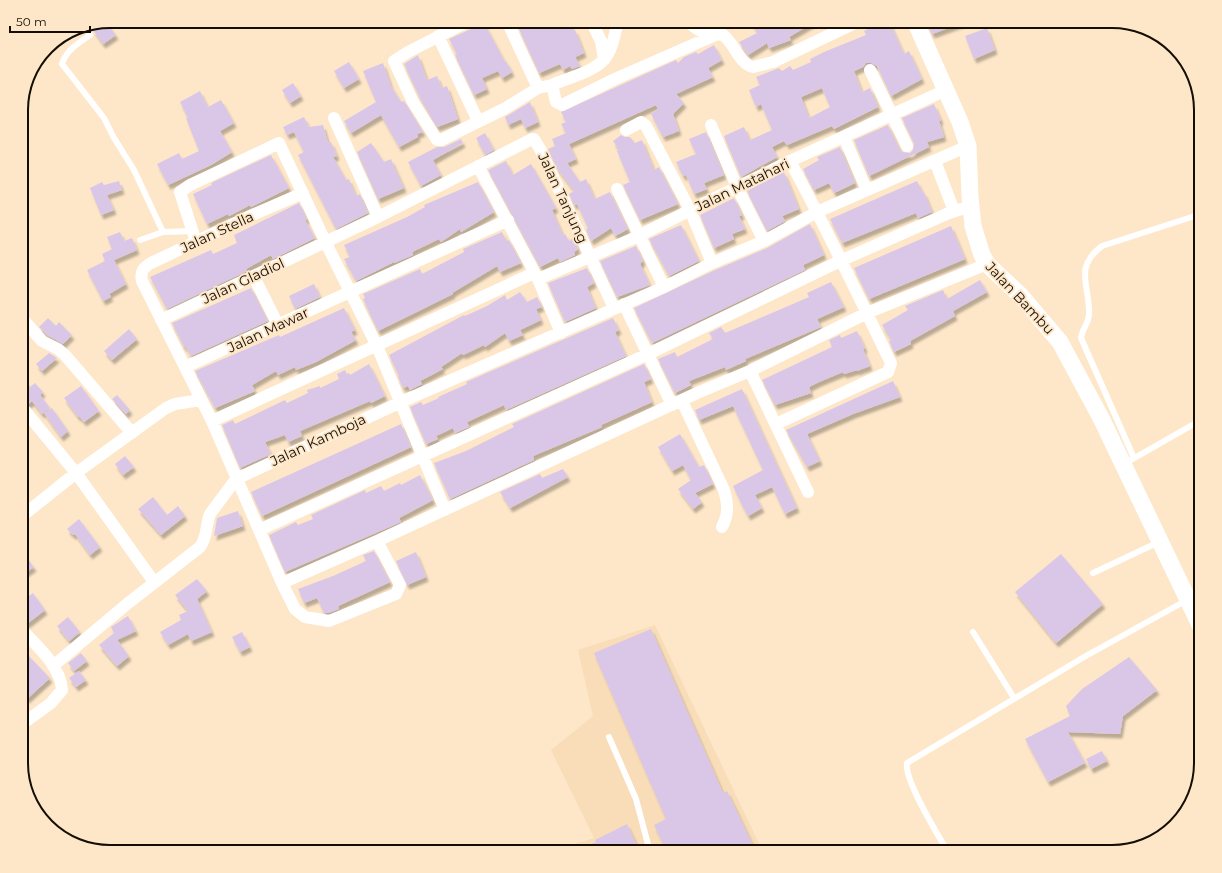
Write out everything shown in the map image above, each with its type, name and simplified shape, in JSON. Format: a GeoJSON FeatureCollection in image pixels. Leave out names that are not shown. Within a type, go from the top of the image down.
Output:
{"type":"FeatureCollection","features":[{"type":"Feature","properties":{"kind":"street"},"geometry":{"type":"LineString","coordinates":[[455,28],[394,61],[410,95],[436,140],[441,140],[478,121],[504,110],[538,88],[552,85],[598,66],[609,53],[616,28]]}},
{"type":"Feature","properties":{"kind":"street"},"geometry":{"type":"LineString","coordinates":[[511,28],[538,88]]}},
{"type":"Feature","properties":{"kind":"street"},"geometry":{"type":"LineString","coordinates":[[594,28],[601,41],[604,60]]}},
{"type":"Feature","properties":{"kind":"street"},"geometry":{"type":"LineString","coordinates":[[696,28],[713,36]]}},
{"type":"Feature","properties":{"kind":"street"},"geometry":{"type":"LineString","coordinates":[[552,85],[556,102],[562,105],[615,79],[713,36],[722,34],[728,38],[744,63],[753,67],[773,62],[844,28]]}},
{"type":"Feature","properties":{"kind":"street","name":"Jalan Bambu"},"geometry":{"type":"LineString","coordinates":[[918,28],[946,90],[968,146],[971,206],[977,242],[987,264],[1021,296],[1060,342],[1129,461],[1160,542],[1194,612]]}},
{"type":"Feature","properties":{"kind":"street"},"geometry":{"type":"LineString","coordinates":[[438,36],[478,121]]}},
{"type":"Feature","properties":{"kind":"street"},"geometry":{"type":"LineString","coordinates":[[870,70],[907,146]]}},
{"type":"Feature","properties":{"kind":"street","name":"Jalan Matahari"},"geometry":{"type":"LineString","coordinates":[[212,421],[536,276],[590,257],[640,235],[790,161],[946,90]]}},
{"type":"Feature","properties":{"kind":"street"},"geometry":{"type":"LineString","coordinates":[[334,118],[378,217]]}},
{"type":"Feature","properties":{"kind":"street"},"geometry":{"type":"LineString","coordinates":[[626,130],[641,122],[646,126],[690,210],[712,263]]}},
{"type":"Feature","properties":{"kind":"street"},"geometry":{"type":"LineString","coordinates":[[711,125],[737,187],[764,241]]}},
{"type":"Feature","properties":{"kind":"street"},"geometry":{"type":"LineString","coordinates":[[844,137],[865,186]]}},
{"type":"Feature","properties":{"kind":"street","name":"Jalan Gladiol"},"geometry":{"type":"LineString","coordinates":[[161,320],[326,243],[530,139],[534,139]]}},
{"type":"Feature","properties":{"kind":"street","name":"Jalan Tanjung"},"geometry":{"type":"LineString","coordinates":[[534,139],[590,257],[677,403],[724,490],[728,505],[726,518],[722,527]]}},
{"type":"Feature","properties":{"kind":"street"},"geometry":{"type":"LineString","coordinates":[[195,237],[181,198],[180,192],[183,188],[279,143],[377,346],[445,510]]}},
{"type":"Feature","properties":{"kind":"street","name":"Jalan Kamboja"},"geometry":{"type":"LineString","coordinates":[[236,479],[401,402],[664,287],[712,263],[764,241],[817,212],[968,146]]}},
{"type":"Feature","properties":{"kind":"street"},"geometry":{"type":"LineString","coordinates":[[776,424],[888,372],[891,363],[817,212],[790,161]]}},
{"type":"Feature","properties":{"kind":"street"},"geometry":{"type":"LineString","coordinates":[[936,161],[954,212]]}},
{"type":"Feature","properties":{"kind":"street"},"geometry":{"type":"LineString","coordinates":[[478,166],[508,220],[536,276],[561,333]]}},
{"type":"Feature","properties":{"kind":"street"},"geometry":{"type":"LineString","coordinates":[[617,189],[664,287]]}},
{"type":"Feature","properties":{"kind":"street","name":"Jalan Stella"},"geometry":{"type":"LineString","coordinates":[[161,320],[142,281],[141,274],[144,268],[195,237],[250,216],[303,193]]}},
{"type":"Feature","properties":{"kind":"street"},"geometry":{"type":"LineString","coordinates":[[259,530],[648,354],[840,261],[971,206]]}},
{"type":"Feature","properties":{"kind":"street","name":"Jalan Mawar"},"geometry":{"type":"LineString","coordinates":[[185,367],[508,220]]}},
{"type":"Feature","properties":{"kind":"street"},"geometry":{"type":"LineString","coordinates":[[282,583],[445,510],[697,393],[750,372],[867,312],[987,264]]}},
{"type":"Feature","properties":{"kind":"street"},"geometry":{"type":"LineString","coordinates":[[254,277],[278,325]]}},
{"type":"Feature","properties":{"kind":"street"},"geometry":{"type":"LineString","coordinates":[[161,320],[212,421],[282,583],[298,613],[304,617],[329,621],[396,594],[400,585],[377,541]]}},
{"type":"Feature","properties":{"kind":"street"},"geometry":{"type":"LineString","coordinates":[[28,325],[42,341],[58,349],[65,355],[132,432]]}},
{"type":"Feature","properties":{"kind":"street"},"geometry":{"type":"LineString","coordinates":[[750,372],[808,492]]}},
{"type":"Feature","properties":{"kind":"street"},"geometry":{"type":"LineString","coordinates":[[28,512],[76,474],[166,408],[175,404],[201,400]]}},
{"type":"Feature","properties":{"kind":"street"},"geometry":{"type":"LineString","coordinates":[[28,415],[76,474],[154,582]]}},
{"type":"Feature","properties":{"kind":"street"},"geometry":{"type":"LineString","coordinates":[[54,666],[154,582],[200,547],[206,539],[207,521],[210,514],[236,479]]}},
{"type":"Feature","properties":{"kind":"street"},"geometry":{"type":"LineString","coordinates":[[28,637],[54,666],[62,684],[62,690],[51,703],[28,720]]}},
{"type":"Feature","properties":{"kind":"lane"},"geometry":{"type":"LineString","coordinates":[[90,35],[72,48],[64,58],[62,64],[104,118],[114,138],[134,170],[163,232]]}},
{"type":"Feature","properties":{"kind":"lane"},"geometry":{"type":"LineString","coordinates":[[1194,216],[1102,246],[1092,253],[1086,264],[1085,288],[1089,314],[1088,321],[1082,332],[1081,338],[1129,461],[1194,424]]}},
{"type":"Feature","properties":{"kind":"lane"},"geometry":{"type":"LineString","coordinates":[[140,240],[163,232],[195,237]]}},
{"type":"Feature","properties":{"kind":"lane"},"geometry":{"type":"LineString","coordinates":[[1093,573],[1160,542]]}},
{"type":"Feature","properties":{"kind":"lane"},"geometry":{"type":"LineString","coordinates":[[944,845],[906,770],[907,763],[1084,657],[1188,600]]}},
{"type":"Feature","properties":{"kind":"lane"},"geometry":{"type":"LineString","coordinates":[[973,632],[1014,698]]}},
{"type":"Feature","properties":{"kind":"lane"},"geometry":{"type":"LineString","coordinates":[[609,737],[636,799],[648,845]]}},
{"type":"Feature","properties":{"kind":"shaded area"},"geometry":{"type":"Polygon","coordinates":[[[655,625],[760,845],[571,845],[594,838],[551,750],[593,716],[578,650],[655,625]]]}},
{"type":"Feature","properties":{"kind":"building"},"geometry":{"type":"Polygon","coordinates":[[[111,28],[116,35],[103,44],[93,30],[111,28]]]}},
{"type":"Feature","properties":{"kind":"building"},"geometry":{"type":"Polygon","coordinates":[[[473,28],[487,28],[512,72],[502,78],[498,71],[482,78],[487,89],[474,95],[449,39],[473,28]]]}},
{"type":"Feature","properties":{"kind":"building"},"geometry":{"type":"Polygon","coordinates":[[[572,28],[575,30],[584,53],[575,57],[580,66],[572,69],[570,66],[563,70],[560,64],[539,73],[519,29],[572,28]]]}},
{"type":"Feature","properties":{"kind":"building"},"geometry":{"type":"Polygon","coordinates":[[[754,28],[804,28],[789,37],[791,40],[769,48],[767,43],[748,55],[739,42],[757,33],[754,28]]]}},
{"type":"Feature","properties":{"kind":"building"},"geometry":{"type":"Polygon","coordinates":[[[870,28],[892,28],[904,54],[909,51],[922,79],[891,96],[877,66],[871,63],[866,63],[863,67],[854,71],[862,92],[870,88],[878,107],[834,129],[832,126],[787,145],[784,141],[772,147],[777,157],[741,177],[724,136],[744,127],[750,140],[772,130],[761,104],[756,107],[749,90],[760,85],[756,77],[779,68],[782,71],[790,66],[793,70],[811,62],[810,59],[824,52],[866,35],[864,31],[870,28]],[[822,88],[801,97],[809,118],[830,107],[822,88]]]}},
{"type":"Feature","properties":{"kind":"building"},"geometry":{"type":"Polygon","coordinates":[[[929,28],[948,28],[932,34],[929,28]]]}},
{"type":"Feature","properties":{"kind":"building"},"geometry":{"type":"Polygon","coordinates":[[[987,28],[995,50],[974,59],[965,36],[987,28]]]}},
{"type":"Feature","properties":{"kind":"building"},"geometry":{"type":"Polygon","coordinates":[[[714,45],[722,60],[708,68],[713,77],[676,94],[684,103],[673,114],[679,131],[663,137],[651,114],[658,109],[656,105],[569,144],[576,159],[567,163],[580,182],[586,179],[595,199],[610,192],[628,229],[615,236],[611,228],[591,241],[586,230],[588,228],[577,204],[574,205],[569,194],[574,191],[557,168],[548,149],[555,146],[552,139],[566,133],[561,124],[566,122],[561,112],[676,60],[678,63],[684,57],[696,52],[698,54],[714,45]]]}},
{"type":"Feature","properties":{"kind":"building"},"geometry":{"type":"Polygon","coordinates":[[[418,55],[427,80],[437,76],[442,88],[447,86],[458,119],[437,127],[420,98],[404,64],[418,55]]]}},
{"type":"Feature","properties":{"kind":"building"},"geometry":{"type":"Polygon","coordinates":[[[349,62],[359,79],[344,88],[334,71],[349,62]]]}},
{"type":"Feature","properties":{"kind":"building"},"geometry":{"type":"Polygon","coordinates":[[[383,63],[391,86],[401,102],[404,101],[423,132],[417,134],[418,137],[399,147],[381,115],[351,133],[344,121],[376,102],[363,71],[383,63]]]}},
{"type":"Feature","properties":{"kind":"building"},"geometry":{"type":"Polygon","coordinates":[[[293,83],[301,96],[290,103],[282,90],[293,83]]]}},
{"type":"Feature","properties":{"kind":"building"},"geometry":{"type":"Polygon","coordinates":[[[200,91],[208,107],[221,100],[234,123],[220,131],[232,152],[211,165],[168,185],[157,164],[179,153],[182,159],[199,151],[186,118],[188,118],[180,102],[200,91]]]}},
{"type":"Feature","properties":{"kind":"building"},"geometry":{"type":"Polygon","coordinates":[[[530,102],[538,122],[525,128],[521,119],[508,125],[505,117],[530,102]]]}},
{"type":"Feature","properties":{"kind":"building"},"geometry":{"type":"Polygon","coordinates":[[[934,104],[941,120],[939,121],[944,137],[927,142],[929,147],[869,176],[854,140],[888,125],[900,150],[910,153],[913,150],[914,143],[902,118],[934,104]]]}},
{"type":"Feature","properties":{"kind":"building"},"geometry":{"type":"Polygon","coordinates":[[[304,117],[309,127],[323,125],[328,143],[331,142],[337,156],[333,157],[346,180],[349,179],[356,196],[360,194],[368,213],[336,229],[298,155],[304,152],[294,132],[287,135],[283,127],[304,117]]]}},
{"type":"Feature","properties":{"kind":"building"},"geometry":{"type":"Polygon","coordinates":[[[706,132],[724,175],[704,183],[707,189],[694,194],[686,175],[683,176],[676,162],[696,154],[689,139],[706,132]]]}},
{"type":"Feature","properties":{"kind":"building"},"geometry":{"type":"Polygon","coordinates":[[[485,133],[494,150],[485,155],[476,138],[485,133]]]}},
{"type":"Feature","properties":{"kind":"building"},"geometry":{"type":"Polygon","coordinates":[[[621,135],[630,137],[635,143],[642,140],[654,170],[659,167],[678,204],[640,220],[623,185],[630,182],[617,151],[619,150],[613,141],[621,135]]]}},
{"type":"Feature","properties":{"kind":"building"},"geometry":{"type":"Polygon","coordinates":[[[461,139],[463,143],[433,160],[441,175],[421,186],[408,162],[437,147],[444,147],[461,139]]]}},
{"type":"Feature","properties":{"kind":"building"},"geometry":{"type":"Polygon","coordinates":[[[371,143],[384,162],[391,159],[404,188],[378,199],[357,152],[371,143]]]}},
{"type":"Feature","properties":{"kind":"building"},"geometry":{"type":"Polygon","coordinates":[[[840,147],[855,183],[834,193],[829,183],[814,190],[803,169],[819,160],[817,157],[840,147]]]}},
{"type":"Feature","properties":{"kind":"building"},"geometry":{"type":"Polygon","coordinates":[[[271,155],[289,188],[251,207],[250,205],[229,216],[228,214],[207,224],[193,194],[212,185],[211,184],[213,182],[271,155]]]}},
{"type":"Feature","properties":{"kind":"building"},"geometry":{"type":"Polygon","coordinates":[[[506,161],[513,175],[531,164],[556,208],[552,210],[563,235],[565,234],[569,241],[573,238],[578,249],[574,252],[575,255],[560,262],[558,258],[540,267],[488,170],[506,161]]]}},
{"type":"Feature","properties":{"kind":"building"},"geometry":{"type":"Polygon","coordinates":[[[784,172],[799,209],[782,216],[785,221],[767,231],[747,191],[784,172]]]}},
{"type":"Feature","properties":{"kind":"building"},"geometry":{"type":"Polygon","coordinates":[[[119,181],[122,190],[107,195],[114,210],[101,215],[90,188],[102,182],[104,185],[119,181]]]}},
{"type":"Feature","properties":{"kind":"building"},"geometry":{"type":"Polygon","coordinates":[[[917,181],[923,193],[924,192],[932,212],[918,218],[916,213],[842,243],[830,219],[917,181]]]}},
{"type":"Feature","properties":{"kind":"building"},"geometry":{"type":"Polygon","coordinates":[[[478,182],[494,212],[461,232],[460,229],[441,242],[439,239],[412,252],[413,255],[394,262],[356,281],[344,259],[350,257],[344,245],[407,217],[425,207],[424,205],[478,182]]]}},
{"type":"Feature","properties":{"kind":"building"},"geometry":{"type":"Polygon","coordinates":[[[734,198],[742,215],[739,216],[745,229],[732,234],[734,239],[714,248],[700,215],[734,198]]]}},
{"type":"Feature","properties":{"kind":"building"},"geometry":{"type":"Polygon","coordinates":[[[299,203],[307,219],[305,220],[315,238],[273,259],[271,255],[246,269],[247,271],[167,309],[150,277],[211,250],[213,254],[237,243],[234,235],[299,203]]]}},
{"type":"Feature","properties":{"kind":"building"},"geometry":{"type":"Polygon","coordinates":[[[810,224],[824,255],[803,265],[805,270],[652,343],[634,308],[715,270],[767,248],[810,224]]]}},
{"type":"Feature","properties":{"kind":"building"},"geometry":{"type":"Polygon","coordinates":[[[681,225],[699,261],[669,276],[649,239],[681,225]]]}},
{"type":"Feature","properties":{"kind":"building"},"geometry":{"type":"Polygon","coordinates":[[[951,226],[965,259],[869,299],[854,268],[951,226]]]}},
{"type":"Feature","properties":{"kind":"building"},"geometry":{"type":"Polygon","coordinates":[[[120,232],[124,241],[132,238],[137,250],[114,260],[126,284],[109,294],[111,297],[103,301],[87,270],[105,261],[102,254],[112,249],[107,237],[120,232]]]}},
{"type":"Feature","properties":{"kind":"building"},"geometry":{"type":"Polygon","coordinates":[[[502,232],[506,241],[509,240],[521,263],[500,272],[497,266],[452,293],[453,294],[378,331],[363,299],[365,298],[363,294],[420,269],[422,274],[464,252],[463,249],[502,232]]]}},
{"type":"Feature","properties":{"kind":"building"},"geometry":{"type":"Polygon","coordinates":[[[636,246],[643,261],[640,264],[650,285],[617,297],[600,261],[636,246]]]}},
{"type":"Feature","properties":{"kind":"building"},"geometry":{"type":"Polygon","coordinates":[[[587,268],[594,283],[587,287],[596,308],[565,322],[548,283],[587,268]]]}},
{"type":"Feature","properties":{"kind":"building"},"geometry":{"type":"Polygon","coordinates":[[[980,280],[987,292],[953,311],[955,316],[910,341],[911,344],[894,352],[889,341],[891,340],[882,325],[908,310],[905,306],[943,290],[947,299],[980,280]]]}},
{"type":"Feature","properties":{"kind":"building"},"geometry":{"type":"Polygon","coordinates":[[[831,282],[844,307],[817,319],[821,327],[745,359],[746,361],[726,370],[725,367],[689,381],[691,385],[675,393],[658,359],[675,352],[677,357],[713,339],[709,333],[721,327],[725,333],[809,297],[807,293],[831,282]]]}},
{"type":"Feature","properties":{"kind":"building"},"geometry":{"type":"Polygon","coordinates":[[[314,284],[320,297],[295,309],[289,296],[314,284]]]}},
{"type":"Feature","properties":{"kind":"building"},"geometry":{"type":"Polygon","coordinates":[[[251,288],[268,321],[191,356],[185,346],[184,347],[172,323],[251,288]]]}},
{"type":"Feature","properties":{"kind":"building"},"geometry":{"type":"Polygon","coordinates":[[[520,292],[527,302],[537,297],[542,307],[536,309],[541,320],[520,330],[523,335],[509,341],[505,333],[485,347],[484,345],[463,355],[462,353],[441,367],[443,369],[420,381],[422,384],[410,390],[408,386],[403,388],[389,355],[464,315],[465,316],[487,306],[505,295],[507,300],[520,292]]]}},
{"type":"Feature","properties":{"kind":"building"},"geometry":{"type":"Polygon","coordinates":[[[344,308],[355,330],[351,332],[356,340],[316,362],[296,370],[295,367],[278,375],[276,371],[252,385],[255,391],[215,408],[195,371],[279,335],[280,337],[344,308]]]}},
{"type":"Feature","properties":{"kind":"building"},"geometry":{"type":"Polygon","coordinates":[[[48,318],[56,326],[59,322],[72,335],[63,344],[47,335],[39,327],[48,318]]]}},
{"type":"Feature","properties":{"kind":"building"},"geometry":{"type":"Polygon","coordinates":[[[613,318],[619,330],[615,332],[626,356],[506,410],[504,405],[467,422],[469,427],[455,433],[453,428],[436,436],[438,439],[426,444],[410,407],[421,402],[423,405],[439,398],[438,397],[467,384],[466,382],[613,318]]]}},
{"type":"Feature","properties":{"kind":"building"},"geometry":{"type":"Polygon","coordinates":[[[129,329],[137,339],[112,360],[104,351],[129,329]]]}},
{"type":"Feature","properties":{"kind":"building"},"geometry":{"type":"Polygon","coordinates":[[[857,331],[865,348],[863,349],[870,366],[844,374],[843,372],[809,387],[811,393],[775,405],[762,380],[832,347],[829,340],[840,335],[841,338],[857,331]]]}},
{"type":"Feature","properties":{"kind":"building"},"geometry":{"type":"Polygon","coordinates":[[[49,353],[57,358],[42,371],[36,364],[49,353]]]}},
{"type":"Feature","properties":{"kind":"building"},"geometry":{"type":"Polygon","coordinates":[[[369,364],[385,396],[300,431],[302,436],[288,442],[285,435],[265,442],[271,454],[240,468],[222,425],[233,420],[235,424],[285,400],[287,403],[308,393],[307,390],[320,386],[320,388],[339,379],[337,374],[345,370],[347,374],[349,373],[350,375],[369,364]]]}},
{"type":"Feature","properties":{"kind":"building"},"geometry":{"type":"Polygon","coordinates":[[[644,364],[651,379],[644,382],[652,402],[601,425],[602,427],[533,456],[534,460],[450,499],[434,463],[466,451],[514,427],[512,424],[644,364]]]}},
{"type":"Feature","properties":{"kind":"building"},"geometry":{"type":"Polygon","coordinates":[[[893,381],[900,397],[853,414],[807,434],[820,461],[807,467],[786,430],[893,381]]]}},
{"type":"Feature","properties":{"kind":"building"},"geometry":{"type":"Polygon","coordinates":[[[35,383],[43,392],[40,395],[50,408],[42,414],[32,401],[29,404],[28,385],[30,387],[35,383]]]}},
{"type":"Feature","properties":{"kind":"building"},"geometry":{"type":"Polygon","coordinates":[[[81,386],[99,411],[84,422],[79,416],[78,417],[64,398],[81,386]]]}},
{"type":"Feature","properties":{"kind":"building"},"geometry":{"type":"Polygon","coordinates":[[[742,389],[797,508],[785,514],[772,487],[755,495],[762,508],[748,516],[742,505],[733,486],[763,470],[733,406],[699,420],[695,410],[742,389]]]}},
{"type":"Feature","properties":{"kind":"building"},"geometry":{"type":"Polygon","coordinates":[[[117,395],[130,410],[126,414],[112,399],[117,395]]]}},
{"type":"Feature","properties":{"kind":"building"},"geometry":{"type":"Polygon","coordinates":[[[52,408],[68,431],[61,437],[44,413],[52,408]]]}},
{"type":"Feature","properties":{"kind":"building"},"geometry":{"type":"Polygon","coordinates":[[[401,424],[411,447],[262,516],[251,492],[401,424]]]}},
{"type":"Feature","properties":{"kind":"building"},"geometry":{"type":"Polygon","coordinates":[[[680,434],[699,467],[704,465],[713,484],[695,493],[702,502],[693,509],[678,489],[691,480],[683,465],[672,471],[658,447],[680,434]]]}},
{"type":"Feature","properties":{"kind":"building"},"geometry":{"type":"Polygon","coordinates":[[[125,456],[134,467],[123,475],[115,464],[125,456]]]}},
{"type":"Feature","properties":{"kind":"building"},"geometry":{"type":"Polygon","coordinates":[[[563,469],[568,477],[510,508],[500,492],[540,474],[542,478],[563,469]]]}},
{"type":"Feature","properties":{"kind":"building"},"geometry":{"type":"Polygon","coordinates":[[[420,475],[433,500],[399,518],[401,522],[285,572],[269,535],[296,522],[298,525],[313,519],[311,515],[365,490],[366,493],[381,486],[384,491],[400,483],[401,485],[420,475]]]}},
{"type":"Feature","properties":{"kind":"building"},"geometry":{"type":"Polygon","coordinates":[[[153,497],[167,515],[178,506],[185,516],[161,535],[138,509],[153,497]]]}},
{"type":"Feature","properties":{"kind":"building"},"geometry":{"type":"Polygon","coordinates":[[[238,511],[243,526],[214,536],[217,518],[238,511]]]}},
{"type":"Feature","properties":{"kind":"building"},"geometry":{"type":"Polygon","coordinates":[[[79,519],[100,547],[90,555],[75,534],[73,535],[67,529],[79,519]]]}},
{"type":"Feature","properties":{"kind":"building"},"geometry":{"type":"Polygon","coordinates":[[[374,551],[390,582],[338,606],[339,609],[328,613],[324,613],[317,598],[304,603],[298,589],[333,576],[366,561],[363,555],[374,551]]]}},
{"type":"Feature","properties":{"kind":"building"},"geometry":{"type":"Polygon","coordinates":[[[416,552],[426,577],[407,585],[396,561],[416,552]]]}},
{"type":"Feature","properties":{"kind":"building"},"geometry":{"type":"Polygon","coordinates":[[[1061,554],[1103,604],[1056,643],[1015,592],[1061,554]]]}},
{"type":"Feature","properties":{"kind":"building"},"geometry":{"type":"Polygon","coordinates":[[[28,560],[34,567],[28,571],[28,560]]]}},
{"type":"Feature","properties":{"kind":"building"},"geometry":{"type":"Polygon","coordinates":[[[197,579],[207,591],[197,599],[212,632],[191,641],[188,634],[168,645],[160,632],[181,620],[179,615],[188,611],[175,595],[197,579]]]}},
{"type":"Feature","properties":{"kind":"building"},"geometry":{"type":"Polygon","coordinates":[[[33,593],[45,610],[28,623],[28,597],[33,593]]]}},
{"type":"Feature","properties":{"kind":"building"},"geometry":{"type":"Polygon","coordinates":[[[128,616],[136,631],[117,640],[129,656],[117,666],[99,645],[114,633],[111,627],[128,616]]]}},
{"type":"Feature","properties":{"kind":"building"},"geometry":{"type":"Polygon","coordinates":[[[68,617],[80,632],[69,641],[57,626],[68,617]]]}},
{"type":"Feature","properties":{"kind":"building"},"geometry":{"type":"Polygon","coordinates":[[[651,629],[723,793],[727,791],[753,845],[664,845],[654,825],[666,819],[594,653],[651,629]]]}},
{"type":"Feature","properties":{"kind":"building"},"geometry":{"type":"Polygon","coordinates":[[[242,632],[250,647],[240,652],[232,637],[242,632]]]}},
{"type":"Feature","properties":{"kind":"building"},"geometry":{"type":"Polygon","coordinates":[[[81,653],[87,661],[74,671],[68,663],[81,653]]]}},
{"type":"Feature","properties":{"kind":"building"},"geometry":{"type":"Polygon","coordinates":[[[28,655],[50,678],[28,698],[28,655]]]}},
{"type":"Feature","properties":{"kind":"building"},"geometry":{"type":"Polygon","coordinates":[[[1129,657],[1157,690],[1123,716],[1120,734],[1068,732],[1085,763],[1048,782],[1025,739],[1070,716],[1066,706],[1082,689],[1129,657]]]}},
{"type":"Feature","properties":{"kind":"building"},"geometry":{"type":"Polygon","coordinates":[[[79,671],[86,680],[76,687],[69,678],[79,671]]]}},
{"type":"Feature","properties":{"kind":"building"},"geometry":{"type":"Polygon","coordinates":[[[1102,751],[1107,761],[1091,769],[1086,759],[1102,751]]]}},
{"type":"Feature","properties":{"kind":"building"},"geometry":{"type":"Polygon","coordinates":[[[627,824],[637,845],[590,845],[596,842],[595,840],[627,824]]]}}]}
